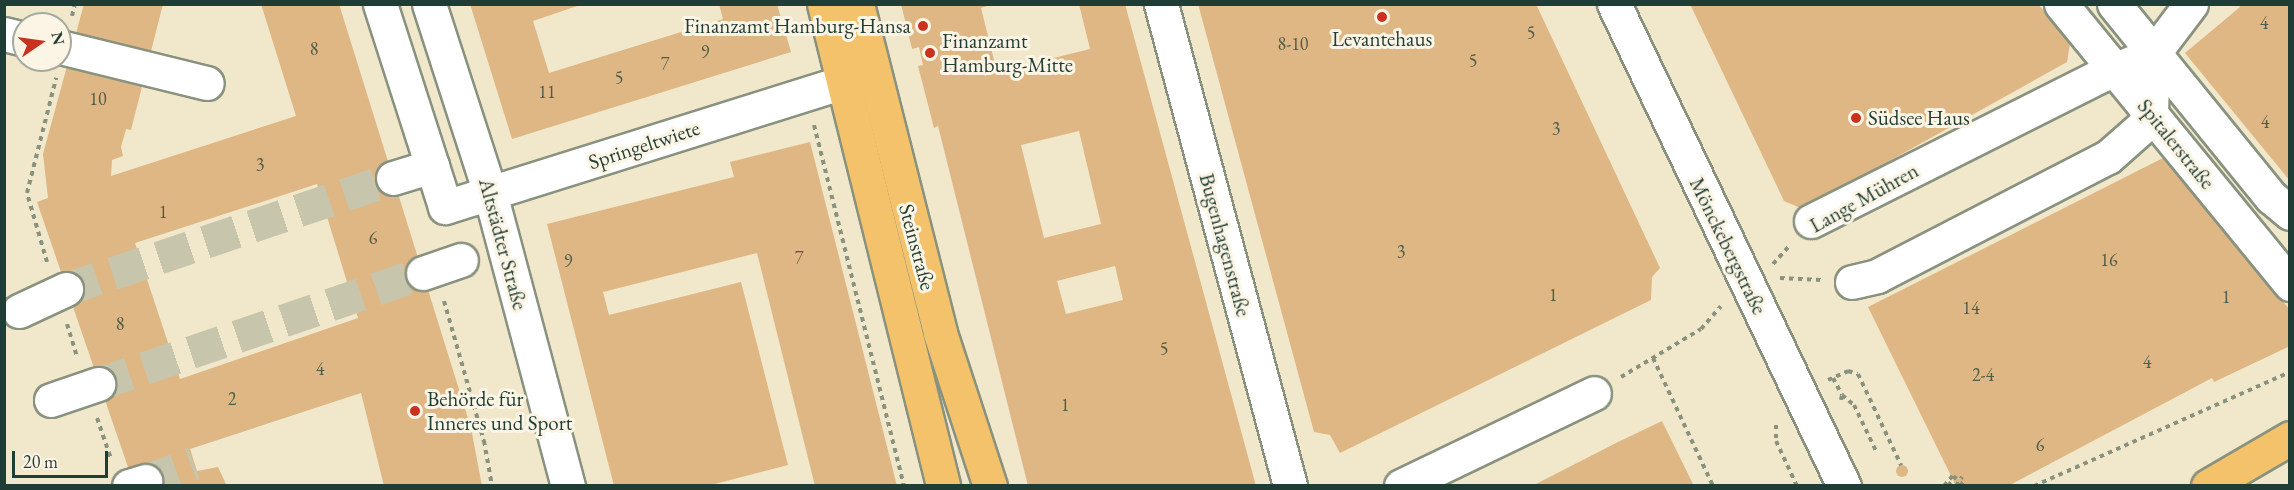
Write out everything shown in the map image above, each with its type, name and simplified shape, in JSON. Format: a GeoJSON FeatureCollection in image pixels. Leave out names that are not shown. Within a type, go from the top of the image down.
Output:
{"type":"FeatureCollection","features":[{"type":"Feature","properties":{"kind":"main road","name":"Steinstraße"},"geometry":{"type":"LineString","coordinates":[[824,4],[943,486]]}},
{"type":"Feature","properties":{"kind":"main road","name":"Steinstraße"},"geometry":{"type":"LineString","coordinates":[[857,4],[940,333],[990,486]]}},
{"type":"Feature","properties":{"kind":"main road"},"geometry":{"type":"LineString","coordinates":[[2208,486],[2289,438]]}},
{"type":"Feature","properties":{"kind":"street"},"geometry":{"type":"LineString","coordinates":[[380,4],[432,166],[393,178]]}},
{"type":"Feature","properties":{"kind":"street","name":"Altstädter Straße"},"geometry":{"type":"LineString","coordinates":[[429,4],[490,193],[568,486]]}},
{"type":"Feature","properties":{"kind":"street","name":"Bugenhagenstraße"},"geometry":{"type":"LineString","coordinates":[[1161,4],[1290,486]]}},
{"type":"Feature","properties":{"kind":"street","name":"Mönckebergstraße"},"geometry":{"type":"LineString","coordinates":[[1614,4],[1838,472]]}},
{"type":"Feature","properties":{"kind":"street","name":"Spitalerstraße"},"geometry":{"type":"LineString","coordinates":[[2061,4],[2289,284]]}},
{"type":"Feature","properties":{"kind":"street","name":"Spitalerstraße"},"geometry":{"type":"LineString","coordinates":[[2114,4],[2271,197],[2289,213]]}},
{"type":"Feature","properties":{"kind":"street"},"geometry":{"type":"LineString","coordinates":[[1852,282],[1877,276],[2108,157],[2142,127],[2151,112],[2153,54],[2191,4]]}},
{"type":"Feature","properties":{"kind":"street"},"geometry":{"type":"LineString","coordinates":[[72,50],[207,83]]}},
{"type":"Feature","properties":{"kind":"street","name":"Lange Mühren"},"geometry":{"type":"LineString","coordinates":[[1811,221],[2115,69],[2153,54]]}},
{"type":"Feature","properties":{"kind":"street","name":"Springeltwiete"},"geometry":{"type":"LineString","coordinates":[[432,166],[446,207],[843,82]]}},
{"type":"Feature","properties":{"kind":"street"},"geometry":{"type":"LineString","coordinates":[[423,273],[460,260]]}},
{"type":"Feature","properties":{"kind":"street"},"geometry":{"type":"LineString","coordinates":[[19,311],[57,284]]}},
{"type":"Feature","properties":{"kind":"street"},"geometry":{"type":"LineString","coordinates":[[51,400],[92,386]]}},
{"type":"Feature","properties":{"kind":"street"},"geometry":{"type":"LineString","coordinates":[[1401,486],[1594,393]]}},
{"type":"Feature","properties":{"kind":"path"},"geometry":{"type":"LineString","coordinates":[[56,72],[27,193],[57,284]]}},
{"type":"Feature","properties":{"kind":"path"},"geometry":{"type":"LineString","coordinates":[[809,93],[904,486]]}},
{"type":"Feature","properties":{"kind":"path","name":"Lange Mühren"},"geometry":{"type":"LineString","coordinates":[[1768,269],[1811,221]]}},
{"type":"Feature","properties":{"kind":"path"},"geometry":{"type":"LineString","coordinates":[[1773,277],[1852,282]]}},
{"type":"Feature","properties":{"kind":"path"},"geometry":{"type":"LineString","coordinates":[[1594,393],[1701,329],[1722,304]]}},
{"type":"Feature","properties":{"kind":"path"},"geometry":{"type":"LineString","coordinates":[[1653,358],[1713,486]]}},
{"type":"Feature","properties":{"kind":"path"},"geometry":{"type":"LineString","coordinates":[[1817,385],[1848,371],[1858,374],[1901,465]]}},
{"type":"Feature","properties":{"kind":"path"},"geometry":{"type":"LineString","coordinates":[[2034,486],[2289,372]]}},
{"type":"Feature","properties":{"kind":"path"},"geometry":{"type":"LineString","coordinates":[[1833,378],[1842,395],[1854,405],[1876,451]]}},
{"type":"Feature","properties":{"kind":"path"},"geometry":{"type":"LineString","coordinates":[[1840,411],[1842,395]]}},
{"type":"Feature","properties":{"kind":"path"},"geometry":{"type":"LineString","coordinates":[[1776,427],[1776,441],[1797,486]]}},
{"type":"Feature","properties":{"kind":"path"},"geometry":{"type":"LineString","coordinates":[[1946,486],[1955,475]]}},
{"type":"Feature","properties":{"kind":"path"},"geometry":{"type":"LineString","coordinates":[[1956,486],[1963,479],[1960,486]]}},
{"type":"Feature","properties":{"kind":"building"},"geometry":{"type":"Polygon","coordinates":[[[84,4],[163,4],[131,130],[126,129],[121,147],[123,156],[112,160],[111,176],[296,116],[261,4],[339,4],[471,428],[482,486],[384,486],[361,393],[190,449],[197,471],[218,467],[227,486],[146,486],[129,470],[37,202],[48,198],[43,154],[65,72],[72,72],[72,48],[84,4]],[[317,184],[135,243],[180,379],[358,318],[317,184]]]}},
{"type":"Feature","properties":{"kind":"building"},"geometry":{"type":"Polygon","coordinates":[[[470,4],[583,4],[533,21],[549,73],[723,19],[719,4],[777,4],[791,52],[512,139],[470,4]]]}},
{"type":"Feature","properties":{"kind":"building"},"geometry":{"type":"Polygon","coordinates":[[[901,4],[993,4],[981,8],[997,72],[1090,49],[1079,4],[1125,4],[1256,486],[1028,486],[938,126],[934,128],[918,66],[923,65],[919,47],[912,49],[901,4]],[[1079,131],[1021,145],[1044,238],[1101,224],[1079,131]],[[1115,266],[1057,281],[1066,314],[1123,300],[1115,266]]]}},
{"type":"Feature","properties":{"kind":"building"},"geometry":{"type":"Polygon","coordinates":[[[1198,4],[1536,4],[1660,268],[1652,277],[1651,300],[1340,453],[1330,435],[1314,432],[1198,4]]]}},
{"type":"Feature","properties":{"kind":"building","name":"Südsee Haus"},"geometry":{"type":"Polygon","coordinates":[[[1690,4],[2038,4],[2070,43],[2067,62],[1803,209],[1784,201],[1690,4]]]}},
{"type":"Feature","properties":{"kind":"building"},"geometry":{"type":"Polygon","coordinates":[[[2238,4],[2290,4],[2290,181],[2185,53],[2240,7],[2238,4]]]}},
{"type":"Feature","properties":{"kind":"building"},"geometry":{"type":"Polygon","coordinates":[[[810,142],[897,486],[815,486],[757,253],[603,292],[609,315],[741,282],[788,465],[707,486],[614,486],[547,224],[734,177],[730,162],[810,142]]]}},
{"type":"Feature","properties":{"kind":"building"},"geometry":{"type":"Polygon","coordinates":[[[2167,156],[2290,310],[2290,346],[2214,382],[2212,378],[2008,486],[1956,486],[1868,307],[2167,156]]]}},
{"type":"Feature","properties":{"kind":"building"},"geometry":{"type":"Polygon","coordinates":[[[1662,421],[1694,486],[1532,486],[1618,442],[1662,421]]]}},
{"type":"Feature","properties":{"kind":"building"},"geometry":{"type":"Polygon","coordinates":[[[1902,465],[1908,471],[1902,477],[1896,471],[1902,465]]]}},
{"type":"Feature","properties":{"kind":"tunnel"},"geometry":{"type":"LineString","coordinates":[[66,289],[393,178]]}},
{"type":"Feature","properties":{"kind":"tunnel"},"geometry":{"type":"LineString","coordinates":[[98,384],[423,273]]}},
{"type":"Feature","properties":{"kind":"tunnel"},"geometry":{"type":"LineString","coordinates":[[145,481],[194,463]]}},
{"type":"Feature","properties":{"kind":"place","name":"Levantehaus"},"geometry":{"type":"Point","coordinates":[1382,17]}},
{"type":"Feature","properties":{"kind":"place","name":"Finanzamt Hamburg-Hansa"},"geometry":{"type":"Point","coordinates":[923,26]}},
{"type":"Feature","properties":{"kind":"place","name":"Finanzamt Hamburg-Mitte"},"geometry":{"type":"Point","coordinates":[930,53]}},
{"type":"Feature","properties":{"kind":"place","name":"Südsee Haus"},"geometry":{"type":"Point","coordinates":[1856,118]}},
{"type":"Feature","properties":{"kind":"place","name":"Behörde für Inneres und Sport"},"geometry":{"type":"Point","coordinates":[415,411]}}]}
